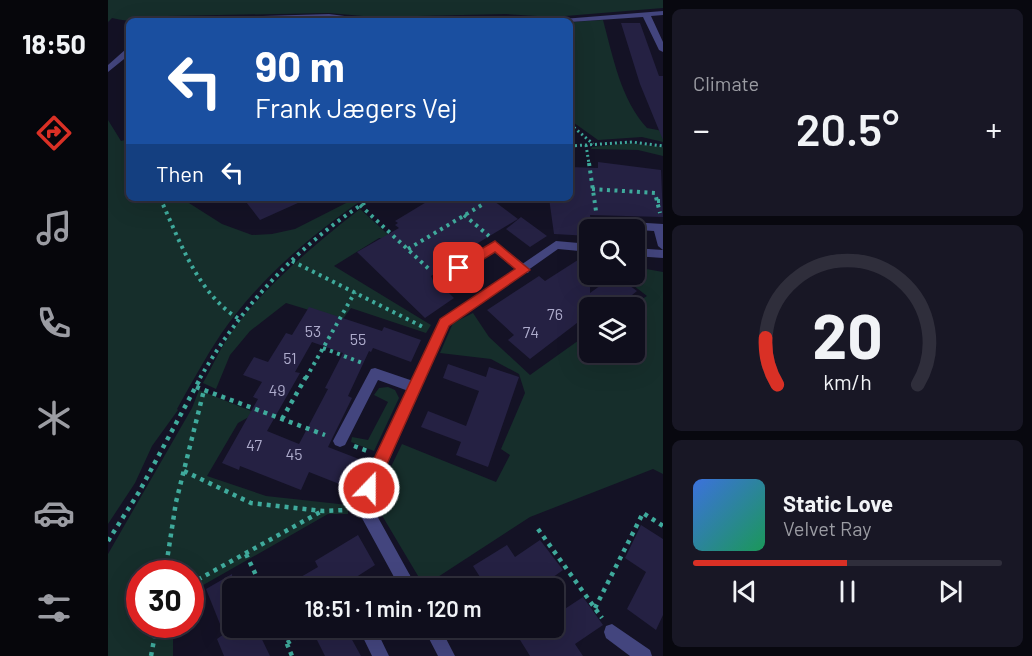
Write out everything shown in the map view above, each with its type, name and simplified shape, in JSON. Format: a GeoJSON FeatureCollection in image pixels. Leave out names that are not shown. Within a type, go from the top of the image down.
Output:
{"type":"FeatureCollection","features":[{"type":"Feature","properties":{"kind":"street"},"geometry":{"type":"LineString","coordinates":[[573,19],[663,13]]}},
{"type":"Feature","properties":{"kind":"street"},"geometry":{"type":"LineString","coordinates":[[646,14],[663,50]]}},
{"type":"Feature","properties":{"kind":"street"},"geometry":{"type":"LineString","coordinates":[[298,18],[329,16],[345,18]]}},
{"type":"Feature","properties":{"kind":"street"},"geometry":{"type":"LineString","coordinates":[[108,69],[126,54]]}},
{"type":"Feature","properties":{"kind":"street"},"geometry":{"type":"LineString","coordinates":[[116,62],[126,64]]}},
{"type":"Feature","properties":{"kind":"street"},"geometry":{"type":"LineString","coordinates":[[645,226],[659,227],[663,246]]}},
{"type":"Feature","properties":{"kind":"street"},"geometry":{"type":"LineString","coordinates":[[403,578],[362,504],[444,323],[524,270],[556,245],[579,247]]}},
{"type":"Feature","properties":{"kind":"street"},"geometry":{"type":"LineString","coordinates":[[440,279],[495,246],[524,270]]}},
{"type":"Feature","properties":{"kind":"street"},"geometry":{"type":"LineString","coordinates":[[645,253],[663,254]]}},
{"type":"Feature","properties":{"kind":"street"},"geometry":{"type":"LineString","coordinates":[[340,441],[375,373],[414,387]]}},
{"type":"Feature","properties":{"kind":"street"},"geometry":{"type":"LineString","coordinates":[[612,632],[644,656]]}},
{"type":"Feature","properties":{"kind":"street"},"geometry":{"type":"LineString","coordinates":[[372,638],[381,656]]}},
{"type":"Feature","properties":{"kind":"street"},"geometry":{"type":"LineString","coordinates":[[437,638],[447,656]]}},
{"type":"Feature","properties":{"kind":"path"},"geometry":{"type":"LineString","coordinates":[[573,126],[593,145]]}},
{"type":"Feature","properties":{"kind":"path"},"geometry":{"type":"LineString","coordinates":[[573,146],[632,142],[663,146]]}},
{"type":"Feature","properties":{"kind":"path"},"geometry":{"type":"LineString","coordinates":[[586,145],[597,219]]}},
{"type":"Feature","properties":{"kind":"path"},"geometry":{"type":"LineString","coordinates":[[592,189],[655,194],[662,218],[659,227]]}},
{"type":"Feature","properties":{"kind":"path"},"geometry":{"type":"LineString","coordinates":[[161,201],[193,269],[220,308],[239,319]]}},
{"type":"Feature","properties":{"kind":"path"},"geometry":{"type":"LineString","coordinates":[[108,542],[224,339],[239,319],[292,261],[367,201]]}},
{"type":"Feature","properties":{"kind":"path"},"geometry":{"type":"LineString","coordinates":[[657,201],[663,201]]}},
{"type":"Feature","properties":{"kind":"path"},"geometry":{"type":"LineString","coordinates":[[408,249],[485,203]]}},
{"type":"Feature","properties":{"kind":"path"},"geometry":{"type":"LineString","coordinates":[[360,205],[440,279]]}},
{"type":"Feature","properties":{"kind":"path"},"geometry":{"type":"LineString","coordinates":[[464,215],[494,240],[495,246]]}},
{"type":"Feature","properties":{"kind":"path"},"geometry":{"type":"LineString","coordinates":[[292,261],[439,335]]}},
{"type":"Feature","properties":{"kind":"path"},"geometry":{"type":"LineString","coordinates":[[282,419],[355,292]]}},
{"type":"Feature","properties":{"kind":"path"},"geometry":{"type":"LineString","coordinates":[[323,348],[366,364],[375,373]]}},
{"type":"Feature","properties":{"kind":"path"},"geometry":{"type":"LineString","coordinates":[[196,387],[382,456]]}},
{"type":"Feature","properties":{"kind":"path"},"geometry":{"type":"LineString","coordinates":[[167,560],[176,502],[204,390]]}},
{"type":"Feature","properties":{"kind":"path"},"geometry":{"type":"LineString","coordinates":[[184,471],[250,503],[323,511],[347,510],[362,504]]}},
{"type":"Feature","properties":{"kind":"path"},"geometry":{"type":"LineString","coordinates":[[204,576],[323,511]]}},
{"type":"Feature","properties":{"kind":"path"},"geometry":{"type":"LineString","coordinates":[[595,608],[643,513],[663,526]]}},
{"type":"Feature","properties":{"kind":"path"},"geometry":{"type":"LineString","coordinates":[[538,529],[612,632]]}},
{"type":"Feature","properties":{"kind":"path"},"geometry":{"type":"LineString","coordinates":[[246,553],[257,578]]}},
{"type":"Feature","properties":{"kind":"path"},"geometry":{"type":"LineString","coordinates":[[151,656],[154,638]]}},
{"type":"Feature","properties":{"kind":"path"},"geometry":{"type":"LineString","coordinates":[[285,638],[292,656]]}},
{"type":"Feature","properties":{"kind":"path"},"geometry":{"type":"LineString","coordinates":[[287,643],[295,638]]}},
{"type":"Feature","properties":{"kind":"green space"},"geometry":{"type":"Polygon","coordinates":[[[108,0],[663,0],[663,8],[553,17],[506,14],[374,17],[329,13],[168,16],[126,18],[126,20],[112,18],[108,22],[108,0]]]}},
{"type":"Feature","properties":{"kind":"green space"},"geometry":{"type":"Polygon","coordinates":[[[603,20],[624,91],[638,117],[647,128],[663,131],[663,142],[642,137],[598,140],[573,122],[573,22],[603,20]]]}},
{"type":"Feature","properties":{"kind":"green space"},"geometry":{"type":"Polygon","coordinates":[[[108,120],[121,141],[126,140],[126,201],[186,201],[222,224],[252,235],[295,229],[350,201],[361,201],[287,259],[236,314],[209,352],[178,410],[152,446],[135,483],[108,524],[108,120]]]}},
{"type":"Feature","properties":{"kind":"green space"},"geometry":{"type":"Polygon","coordinates":[[[629,143],[663,147],[663,156],[638,150],[591,149],[592,147],[629,143]]]}},
{"type":"Feature","properties":{"kind":"green space"},"geometry":{"type":"Polygon","coordinates":[[[360,209],[393,239],[379,238],[334,266],[431,325],[426,333],[351,308],[342,320],[286,303],[250,331],[230,355],[216,389],[203,383],[225,342],[252,306],[287,271],[360,209]]]}},
{"type":"Feature","properties":{"kind":"green space"},"geometry":{"type":"Polygon","coordinates":[[[645,269],[663,272],[663,474],[653,469],[530,517],[436,578],[419,578],[374,502],[402,444],[496,482],[510,455],[501,449],[525,393],[519,374],[491,359],[440,353],[453,323],[473,313],[489,337],[530,375],[579,340],[579,363],[645,363],[645,297],[647,296],[633,285],[645,285],[645,269]]]}},
{"type":"Feature","properties":{"kind":"green space"},"geometry":{"type":"Polygon","coordinates":[[[388,387],[395,390],[399,398],[374,451],[351,442],[352,437],[368,440],[388,402],[374,395],[379,388],[388,387]]]}},
{"type":"Feature","properties":{"kind":"green space"},"geometry":{"type":"Polygon","coordinates":[[[199,390],[256,413],[238,423],[207,476],[266,496],[348,505],[348,514],[328,514],[204,585],[204,560],[126,560],[126,638],[173,638],[173,656],[108,656],[108,554],[192,408],[199,390]]]}},
{"type":"Feature","properties":{"kind":"building"},"geometry":{"type":"Polygon","coordinates":[[[621,23],[640,23],[659,76],[663,76],[663,140],[640,84],[621,23]]]}},
{"type":"Feature","properties":{"kind":"building"},"geometry":{"type":"Polygon","coordinates":[[[598,162],[661,170],[663,217],[590,215],[591,219],[579,219],[579,235],[554,234],[549,201],[573,201],[573,167],[598,168],[598,162]]]}},
{"type":"Feature","properties":{"kind":"building"},"geometry":{"type":"Polygon","coordinates":[[[245,201],[302,201],[260,220],[245,201]]]}},
{"type":"Feature","properties":{"kind":"building"},"geometry":{"type":"Polygon","coordinates":[[[428,201],[494,201],[518,219],[463,252],[466,254],[431,276],[434,283],[440,284],[454,298],[425,318],[357,252],[399,228],[395,225],[398,223],[395,221],[428,201]]]}},
{"type":"Feature","properties":{"kind":"building"},"geometry":{"type":"Polygon","coordinates":[[[521,217],[547,236],[530,247],[506,229],[521,217]]]}},
{"type":"Feature","properties":{"kind":"building"},"geometry":{"type":"Polygon","coordinates":[[[579,259],[579,285],[590,285],[590,293],[601,285],[629,285],[637,291],[630,297],[579,297],[579,321],[530,359],[508,340],[514,335],[487,310],[539,276],[545,281],[579,259]]]}},
{"type":"Feature","properties":{"kind":"building"},"geometry":{"type":"Polygon","coordinates":[[[309,307],[382,331],[384,327],[421,340],[411,362],[373,348],[371,352],[369,351],[348,396],[352,398],[328,447],[364,461],[352,489],[309,472],[301,490],[240,466],[239,470],[222,463],[258,399],[253,397],[262,382],[243,375],[254,357],[268,362],[286,333],[292,335],[309,307]],[[312,342],[295,372],[300,373],[267,431],[299,444],[328,389],[325,388],[343,353],[312,342]]]}},
{"type":"Feature","properties":{"kind":"building"},"geometry":{"type":"Polygon","coordinates":[[[448,364],[486,377],[489,367],[519,377],[488,467],[456,455],[461,442],[421,427],[428,411],[466,426],[479,391],[443,378],[448,364]]]}},
{"type":"Feature","properties":{"kind":"building"},"geometry":{"type":"Polygon","coordinates":[[[641,525],[663,539],[663,615],[656,630],[627,609],[646,572],[625,558],[641,525]]]}},
{"type":"Feature","properties":{"kind":"building"},"geometry":{"type":"Polygon","coordinates":[[[358,535],[375,565],[355,578],[299,578],[318,567],[315,561],[358,535]]]}},
{"type":"Feature","properties":{"kind":"building"},"geometry":{"type":"Polygon","coordinates":[[[540,540],[563,570],[552,578],[481,578],[473,566],[507,545],[515,557],[540,540]]]}},
{"type":"Feature","properties":{"kind":"building"},"geometry":{"type":"Polygon","coordinates":[[[222,580],[222,629],[206,589],[222,580]]]}},
{"type":"Feature","properties":{"kind":"building"},"geometry":{"type":"Polygon","coordinates":[[[583,597],[603,625],[575,644],[583,656],[530,656],[519,638],[564,638],[564,609],[583,597]]]}},
{"type":"Feature","properties":{"kind":"building"},"geometry":{"type":"Polygon","coordinates":[[[222,635],[222,638],[261,638],[270,656],[224,656],[217,639],[222,635]]]}},
{"type":"Feature","properties":{"kind":"building"},"geometry":{"type":"Polygon","coordinates":[[[316,638],[351,638],[361,656],[325,656],[316,638]]]}},
{"type":"Feature","properties":{"kind":"route"},"geometry":{"type":"LineString","coordinates":[[369,488],[444,323],[524,270],[495,246],[459,268]]}}]}
